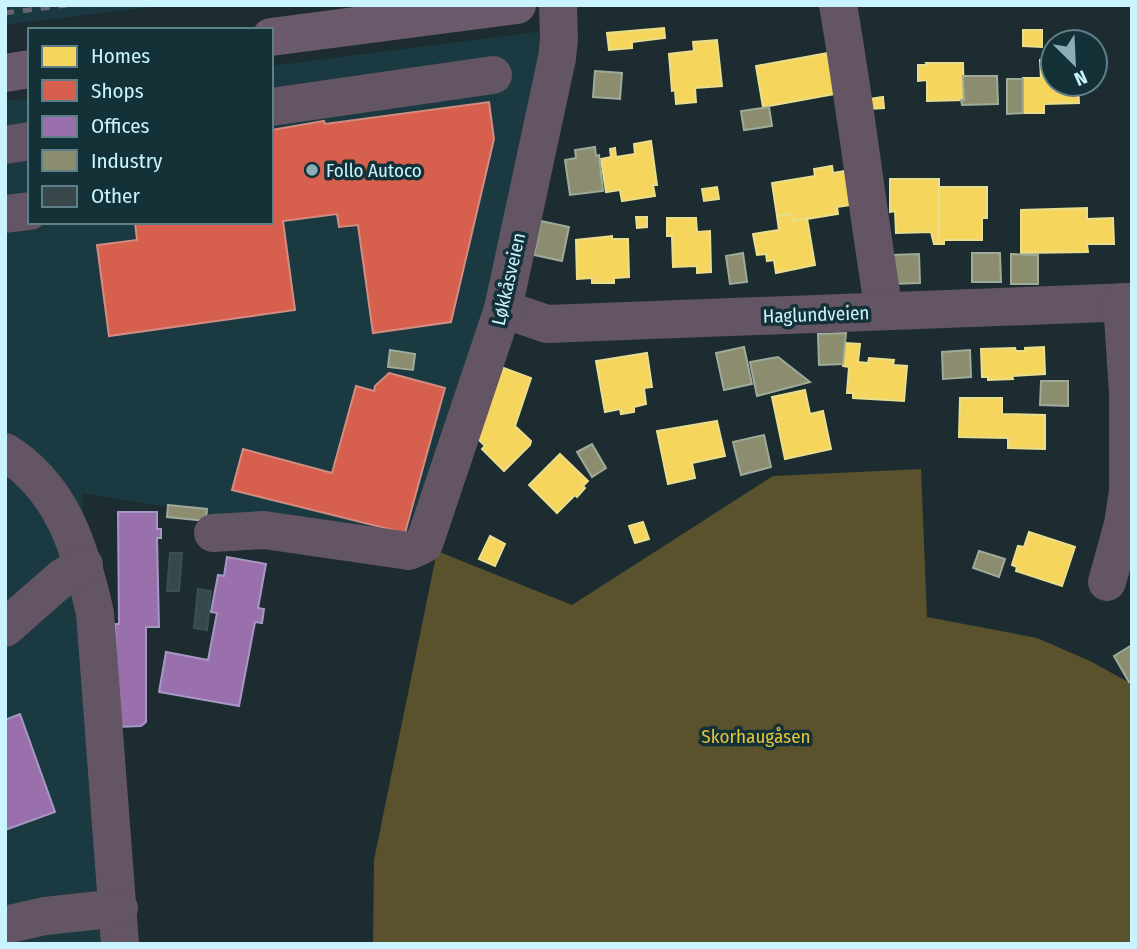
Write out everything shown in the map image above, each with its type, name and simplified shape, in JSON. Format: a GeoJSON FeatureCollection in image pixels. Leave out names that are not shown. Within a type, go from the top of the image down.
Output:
{"type":"FeatureCollection","features":[{"type":"Feature","properties":{"kind":"main road"},"geometry":{"type":"LineString","coordinates":[[273,37],[517,5]]}},
{"type":"Feature","properties":{"kind":"main road"},"geometry":{"type":"LineString","coordinates":[[5,72],[28,69]]}},
{"type":"Feature","properties":{"kind":"street","name":"Løkkåsveien"},"geometry":{"type":"LineString","coordinates":[[213,533],[264,530],[410,551],[424,544],[503,309],[557,58],[558,5]]}},
{"type":"Feature","properties":{"kind":"street"},"geometry":{"type":"LineString","coordinates":[[838,5],[855,103],[884,312]]}},
{"type":"Feature","properties":{"kind":"street"},"geometry":{"type":"LineString","coordinates":[[273,107],[494,75]]}},
{"type":"Feature","properties":{"kind":"street"},"geometry":{"type":"LineString","coordinates":[[5,145],[28,141]]}},
{"type":"Feature","properties":{"kind":"street"},"geometry":{"type":"LineString","coordinates":[[5,214],[28,211]]}},
{"type":"Feature","properties":{"kind":"street","name":"Haglundveien"},"geometry":{"type":"LineString","coordinates":[[503,309],[547,324],[1127,302]]}},
{"type":"Feature","properties":{"kind":"street"},"geometry":{"type":"LineString","coordinates":[[1107,582],[1123,524],[1128,491],[1127,302]]}},
{"type":"Feature","properties":{"kind":"street"},"geometry":{"type":"LineString","coordinates":[[5,452],[22,463],[53,496],[70,528],[84,565],[95,613],[119,926],[45,916],[5,925]]}},
{"type":"Feature","properties":{"kind":"street"},"geometry":{"type":"LineString","coordinates":[[5,628],[63,577],[84,565]]}},
{"type":"Feature","properties":{"kind":"shaded area"},"geometry":{"type":"Polygon","coordinates":[[[5,5],[168,5],[5,25],[5,5]]]}},
{"type":"Feature","properties":{"kind":"shaded area"},"geometry":{"type":"Polygon","coordinates":[[[544,31],[437,551],[82,493],[103,944],[5,944],[5,101],[28,98],[28,224],[273,224],[273,66],[544,31]]]}},
{"type":"Feature","properties":{"kind":"green space","name":"Skorhaugåsen"},"geometry":{"type":"Polygon","coordinates":[[[921,469],[927,617],[1037,638],[1090,661],[1132,684],[1132,944],[373,944],[374,860],[437,551],[572,605],[773,476],[921,469]]]}},
{"type":"Feature","properties":{"kind":"building: Homes"},"geometry":{"type":"Polygon","coordinates":[[[664,28],[665,38],[632,42],[632,48],[609,50],[607,33],[664,28]]]}},
{"type":"Feature","properties":{"kind":"building: Homes"},"geometry":{"type":"Polygon","coordinates":[[[1023,30],[1039,30],[1039,47],[1023,46],[1023,30]]]}},
{"type":"Feature","properties":{"kind":"building: Homes"},"geometry":{"type":"Polygon","coordinates":[[[717,40],[722,86],[695,88],[696,102],[676,104],[675,90],[672,91],[669,54],[694,51],[693,42],[717,40]]]}},
{"type":"Feature","properties":{"kind":"building: Homes"},"geometry":{"type":"Polygon","coordinates":[[[828,53],[835,94],[763,107],[756,66],[828,53]]]}},
{"type":"Feature","properties":{"kind":"building: Homes"},"geometry":{"type":"Polygon","coordinates":[[[926,63],[963,63],[964,100],[927,101],[927,80],[918,81],[918,65],[927,65],[926,63]]]}},
{"type":"Feature","properties":{"kind":"building: Homes"},"geometry":{"type":"Polygon","coordinates":[[[1023,78],[1039,78],[1039,98],[1079,98],[1079,103],[1044,104],[1044,113],[1023,113],[1023,78]]]}},
{"type":"Feature","properties":{"kind":"building: Homes"},"geometry":{"type":"Polygon","coordinates":[[[883,97],[884,108],[870,109],[869,99],[883,97]]]}},
{"type":"Feature","properties":{"kind":"building: Homes"},"geometry":{"type":"Polygon","coordinates":[[[651,141],[657,185],[653,185],[655,196],[622,201],[620,190],[606,192],[601,159],[611,157],[610,149],[615,148],[616,157],[635,154],[634,144],[651,141]]]}},
{"type":"Feature","properties":{"kind":"building: Homes"},"geometry":{"type":"Polygon","coordinates":[[[832,166],[833,173],[845,171],[851,205],[837,207],[838,214],[794,221],[792,214],[777,216],[772,183],[815,176],[814,169],[832,166]]]}},
{"type":"Feature","properties":{"kind":"building: Homes"},"geometry":{"type":"Polygon","coordinates":[[[890,179],[939,179],[939,244],[934,244],[931,232],[896,233],[895,211],[890,212],[890,179]]]}},
{"type":"Feature","properties":{"kind":"building: Homes"},"geometry":{"type":"Polygon","coordinates":[[[717,187],[719,199],[704,201],[702,189],[717,187]]]}},
{"type":"Feature","properties":{"kind":"building: Homes"},"geometry":{"type":"Polygon","coordinates":[[[939,187],[987,187],[987,218],[982,218],[982,240],[944,240],[944,244],[939,244],[939,187]]]}},
{"type":"Feature","properties":{"kind":"building: Homes"},"geometry":{"type":"Polygon","coordinates":[[[1087,208],[1087,219],[1113,218],[1114,244],[1087,244],[1088,252],[1021,253],[1021,210],[1087,208]]]}},
{"type":"Feature","properties":{"kind":"building: Homes"},"geometry":{"type":"Polygon","coordinates":[[[792,214],[794,221],[807,218],[815,265],[776,273],[774,260],[767,261],[766,254],[757,255],[753,234],[779,230],[777,216],[792,214]]]}},
{"type":"Feature","properties":{"kind":"building: Homes"},"geometry":{"type":"Polygon","coordinates":[[[636,217],[647,217],[647,227],[637,228],[636,217]]]}},
{"type":"Feature","properties":{"kind":"building: Homes"},"geometry":{"type":"Polygon","coordinates":[[[667,218],[696,218],[697,232],[710,231],[711,272],[697,273],[697,266],[673,267],[672,236],[667,236],[667,218]]]}},
{"type":"Feature","properties":{"kind":"building: Homes"},"geometry":{"type":"Polygon","coordinates":[[[612,236],[612,239],[628,239],[629,277],[614,278],[614,283],[592,283],[592,278],[577,279],[576,240],[612,236]]]}},
{"type":"Feature","properties":{"kind":"building: Homes"},"geometry":{"type":"Polygon","coordinates":[[[844,343],[860,344],[858,362],[868,363],[869,358],[894,360],[893,365],[907,366],[904,401],[853,398],[853,393],[847,393],[849,367],[843,366],[844,343]]]}},
{"type":"Feature","properties":{"kind":"building: Homes"},"geometry":{"type":"Polygon","coordinates":[[[1044,347],[1045,374],[1012,376],[1013,379],[988,380],[988,377],[982,377],[981,349],[1015,348],[1016,351],[1025,351],[1025,348],[1044,347]]]}},
{"type":"Feature","properties":{"kind":"building: Homes"},"geometry":{"type":"Polygon","coordinates":[[[647,353],[652,387],[644,388],[646,404],[634,407],[634,412],[621,414],[620,409],[605,412],[596,361],[647,353]]]}},
{"type":"Feature","properties":{"kind":"building: Homes"},"geometry":{"type":"Polygon","coordinates":[[[501,367],[531,378],[515,426],[531,441],[530,445],[504,471],[482,449],[485,446],[477,438],[501,367]]]}},
{"type":"Feature","properties":{"kind":"building: Homes"},"geometry":{"type":"Polygon","coordinates":[[[805,390],[810,414],[823,411],[831,449],[785,459],[772,397],[805,390]]]}},
{"type":"Feature","properties":{"kind":"building: Homes"},"geometry":{"type":"Polygon","coordinates":[[[960,398],[1002,398],[1002,414],[1045,415],[1045,449],[1008,448],[1008,438],[959,437],[960,398]]]}},
{"type":"Feature","properties":{"kind":"building: Homes"},"geometry":{"type":"Polygon","coordinates":[[[717,421],[725,456],[692,463],[695,478],[668,484],[657,431],[717,421]]]}},
{"type":"Feature","properties":{"kind":"building: Homes"},"geometry":{"type":"Polygon","coordinates":[[[560,454],[588,481],[577,497],[575,495],[557,513],[529,485],[560,454]]]}},
{"type":"Feature","properties":{"kind":"building: Homes"},"geometry":{"type":"Polygon","coordinates":[[[643,522],[649,539],[635,543],[629,526],[643,522]]]}},
{"type":"Feature","properties":{"kind":"building: Homes"},"geometry":{"type":"Polygon","coordinates":[[[1029,532],[1075,547],[1062,586],[1016,571],[1017,567],[1012,565],[1018,546],[1024,547],[1029,532]]]}},
{"type":"Feature","properties":{"kind":"building: Homes"},"geometry":{"type":"Polygon","coordinates":[[[490,536],[505,544],[495,566],[479,559],[490,536]]]}},
{"type":"Feature","properties":{"kind":"building: Shops"},"geometry":{"type":"Polygon","coordinates":[[[489,102],[494,139],[451,322],[373,333],[358,225],[339,227],[337,214],[283,221],[295,310],[109,336],[97,245],[137,240],[135,224],[273,224],[273,130],[324,121],[325,124],[489,102]]]}},
{"type":"Feature","properties":{"kind":"building: Shops"},"geometry":{"type":"Polygon","coordinates":[[[389,373],[445,388],[405,533],[232,490],[243,449],[332,473],[356,386],[374,391],[375,386],[389,373]]]}},
{"type":"Feature","properties":{"kind":"building: Offices"},"geometry":{"type":"Polygon","coordinates":[[[118,512],[157,512],[157,529],[161,529],[161,538],[157,538],[159,627],[146,627],[146,722],[141,726],[118,727],[115,624],[119,624],[118,512]]]}},
{"type":"Feature","properties":{"kind":"building: Offices"},"geometry":{"type":"Polygon","coordinates":[[[227,557],[266,564],[258,608],[264,609],[262,623],[255,622],[239,706],[159,692],[166,652],[208,660],[217,613],[211,612],[218,575],[224,576],[227,557]]]}},
{"type":"Feature","properties":{"kind":"building: Offices"},"geometry":{"type":"Polygon","coordinates":[[[20,714],[55,812],[5,830],[5,720],[20,714]]]}},
{"type":"Feature","properties":{"kind":"building: Industry"},"geometry":{"type":"Polygon","coordinates":[[[595,71],[622,73],[620,99],[593,97],[595,71]]]}},
{"type":"Feature","properties":{"kind":"building: Industry"},"geometry":{"type":"Polygon","coordinates":[[[963,76],[997,76],[998,104],[962,105],[963,76]]]}},
{"type":"Feature","properties":{"kind":"building: Industry"},"geometry":{"type":"Polygon","coordinates":[[[1007,79],[1023,79],[1023,113],[1007,114],[1007,79]]]}},
{"type":"Feature","properties":{"kind":"building: Industry"},"geometry":{"type":"Polygon","coordinates":[[[769,107],[772,126],[744,130],[741,111],[769,107]]]}},
{"type":"Feature","properties":{"kind":"building: Industry"},"geometry":{"type":"Polygon","coordinates":[[[595,147],[596,156],[599,155],[603,191],[570,195],[565,160],[576,158],[575,150],[595,147]]]}},
{"type":"Feature","properties":{"kind":"building: Industry"},"geometry":{"type":"Polygon","coordinates":[[[541,221],[569,227],[562,261],[534,255],[541,221]]]}},
{"type":"Feature","properties":{"kind":"building: Industry"},"geometry":{"type":"Polygon","coordinates":[[[743,253],[747,282],[730,284],[726,256],[743,253]]]}},
{"type":"Feature","properties":{"kind":"building: Industry"},"geometry":{"type":"Polygon","coordinates":[[[972,253],[1000,253],[1001,282],[972,282],[972,253]]]}},
{"type":"Feature","properties":{"kind":"building: Industry"},"geometry":{"type":"Polygon","coordinates":[[[919,254],[920,283],[892,284],[891,255],[919,254]]]}},
{"type":"Feature","properties":{"kind":"building: Industry"},"geometry":{"type":"Polygon","coordinates":[[[1011,254],[1038,255],[1038,284],[1011,284],[1011,254]]]}},
{"type":"Feature","properties":{"kind":"building: Industry"},"geometry":{"type":"Polygon","coordinates":[[[846,333],[843,364],[819,365],[818,334],[846,333]]]}},
{"type":"Feature","properties":{"kind":"building: Industry"},"geometry":{"type":"Polygon","coordinates":[[[744,347],[752,384],[724,390],[716,353],[744,347]]]}},
{"type":"Feature","properties":{"kind":"building: Industry"},"geometry":{"type":"Polygon","coordinates":[[[390,350],[415,354],[413,370],[388,367],[390,350]]]}},
{"type":"Feature","properties":{"kind":"building: Industry"},"geometry":{"type":"Polygon","coordinates":[[[970,350],[971,377],[943,379],[942,352],[970,350]]]}},
{"type":"Feature","properties":{"kind":"building: Industry"},"geometry":{"type":"Polygon","coordinates":[[[778,357],[810,382],[757,396],[750,362],[778,357]]]}},
{"type":"Feature","properties":{"kind":"building: Industry"},"geometry":{"type":"Polygon","coordinates":[[[1041,381],[1068,381],[1068,406],[1040,405],[1041,381]]]}},
{"type":"Feature","properties":{"kind":"building: Industry"},"geometry":{"type":"Polygon","coordinates":[[[764,435],[771,467],[741,475],[733,442],[764,435]]]}},
{"type":"Feature","properties":{"kind":"building: Industry"},"geometry":{"type":"Polygon","coordinates":[[[592,444],[606,468],[592,477],[577,452],[592,444]]]}},
{"type":"Feature","properties":{"kind":"building: Industry"},"geometry":{"type":"Polygon","coordinates":[[[168,505],[207,509],[206,521],[167,517],[168,505]]]}},
{"type":"Feature","properties":{"kind":"building: Industry"},"geometry":{"type":"Polygon","coordinates":[[[979,551],[1005,559],[999,577],[973,568],[979,551]]]}},
{"type":"Feature","properties":{"kind":"building: Industry"},"geometry":{"type":"Polygon","coordinates":[[[1132,645],[1132,680],[1129,682],[1114,656],[1132,645]]]}},
{"type":"Feature","properties":{"kind":"building: Other"},"geometry":{"type":"Polygon","coordinates":[[[170,553],[182,553],[179,591],[167,591],[170,553]]]}},
{"type":"Feature","properties":{"kind":"building: Other"},"geometry":{"type":"Polygon","coordinates":[[[198,589],[211,591],[207,630],[194,628],[198,589]]]}},
{"type":"Feature","properties":{"kind":"railway"},"geometry":{"type":"LineString","coordinates":[[5,13],[67,5]]}},
{"type":"Feature","properties":{"kind":"place","name":"Follo Autoco"},"geometry":{"type":"Point","coordinates":[312,170]}}]}
